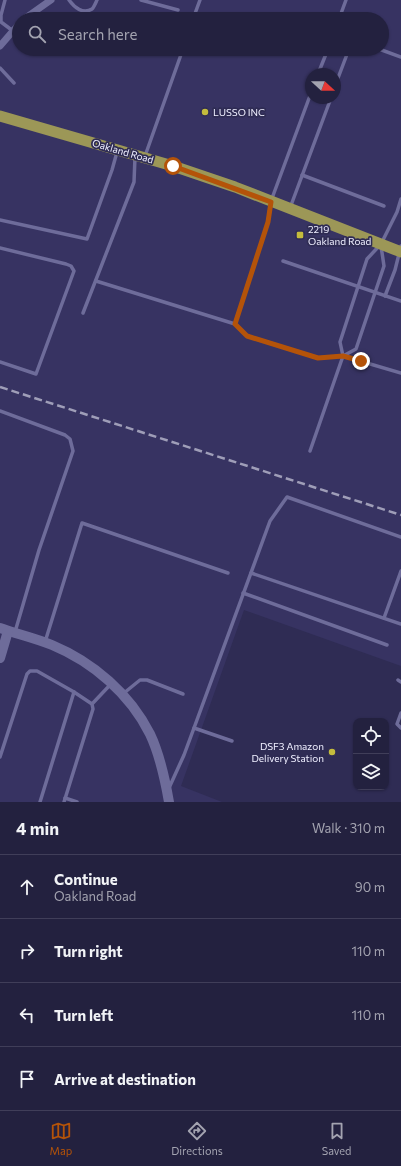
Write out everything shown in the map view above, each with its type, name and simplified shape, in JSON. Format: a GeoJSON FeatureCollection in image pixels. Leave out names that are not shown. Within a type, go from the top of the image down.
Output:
{"type":"FeatureCollection","features":[{"type":"Feature","properties":{"kind":"main road","name":"Oakland Road"},"geometry":{"type":"LineString","coordinates":[[0,116],[140,155],[173,166],[400,250]]}},
{"type":"Feature","properties":{"kind":"street"},"geometry":{"type":"LineString","coordinates":[[33,12],[49,0]]}},
{"type":"Feature","properties":{"kind":"street"},"geometry":{"type":"LineString","coordinates":[[0,46],[12,32]]}},
{"type":"Feature","properties":{"kind":"street"},"geometry":{"type":"LineString","coordinates":[[0,658],[8,631],[44,642],[75,656],[95,669],[112,684],[136,711],[150,734],[160,759],[168,797]]}},
{"type":"Feature","properties":{"kind":"lane"},"geometry":{"type":"LineString","coordinates":[[5,0],[0,22],[12,30]]}},
{"type":"Feature","properties":{"kind":"lane"},"geometry":{"type":"LineString","coordinates":[[69,0],[78,9],[86,11],[92,8],[97,0]]}},
{"type":"Feature","properties":{"kind":"lane"},"geometry":{"type":"LineString","coordinates":[[142,0],[178,10]]}},
{"type":"Feature","properties":{"kind":"lane"},"geometry":{"type":"LineString","coordinates":[[196,12],[200,0]]}},
{"type":"Feature","properties":{"kind":"lane"},"geometry":{"type":"LineString","coordinates":[[342,12],[346,0]]}},
{"type":"Feature","properties":{"kind":"lane"},"geometry":{"type":"LineString","coordinates":[[389,53],[401,57]]}},
{"type":"Feature","properties":{"kind":"lane"},"geometry":{"type":"LineString","coordinates":[[83,313],[134,182],[140,155],[179,56]]}},
{"type":"Feature","properties":{"kind":"lane"},"geometry":{"type":"LineString","coordinates":[[320,68],[325,56]]}},
{"type":"Feature","properties":{"kind":"lane"},"geometry":{"type":"LineString","coordinates":[[341,70],[346,56]]}},
{"type":"Feature","properties":{"kind":"lane"},"geometry":{"type":"LineString","coordinates":[[0,68],[14,83]]}},
{"type":"Feature","properties":{"kind":"lane"},"geometry":{"type":"LineString","coordinates":[[235,324],[268,222],[271,202],[307,104]]}},
{"type":"Feature","properties":{"kind":"lane"},"geometry":{"type":"LineString","coordinates":[[290,209],[328,104]]}},
{"type":"Feature","properties":{"kind":"lane"},"geometry":{"type":"LineString","coordinates":[[0,220],[87,239],[118,149]]}},
{"type":"Feature","properties":{"kind":"lane"},"geometry":{"type":"LineString","coordinates":[[302,175],[384,206]]}},
{"type":"Feature","properties":{"kind":"lane"},"geometry":{"type":"LineString","coordinates":[[310,451],[343,356],[340,342],[367,259],[381,244],[397,212],[401,199]]}},
{"type":"Feature","properties":{"kind":"lane"},"geometry":{"type":"LineString","coordinates":[[343,356],[356,349],[384,266],[381,244]]}},
{"type":"Feature","properties":{"kind":"lane"},"geometry":{"type":"LineString","coordinates":[[0,248],[66,264],[71,266],[74,271],[36,374],[0,362]]}},
{"type":"Feature","properties":{"kind":"lane"},"geometry":{"type":"LineString","coordinates":[[385,296],[395,270],[400,250]]}},
{"type":"Feature","properties":{"kind":"lane"},"geometry":{"type":"LineString","coordinates":[[282,261],[401,301]]}},
{"type":"Feature","properties":{"kind":"lane"},"geometry":{"type":"LineString","coordinates":[[96,281],[235,324],[247,336],[318,358],[343,356],[401,373]]}},
{"type":"Feature","properties":{"kind":"lane"},"geometry":{"type":"LineString","coordinates":[[0,412],[65,435],[70,439],[72,451],[39,550],[8,631]]}},
{"type":"Feature","properties":{"kind":"lane"},"geometry":{"type":"LineString","coordinates":[[168,797],[270,521],[287,497],[401,537]]}},
{"type":"Feature","properties":{"kind":"lane"},"geometry":{"type":"LineString","coordinates":[[44,642],[82,523],[228,573]]}},
{"type":"Feature","properties":{"kind":"lane"},"geometry":{"type":"LineString","coordinates":[[384,618],[401,571]]}},
{"type":"Feature","properties":{"kind":"lane"},"geometry":{"type":"LineString","coordinates":[[250,573],[401,624]]}},
{"type":"Feature","properties":{"kind":"lane"},"geometry":{"type":"LineString","coordinates":[[243,593],[387,645]]}},
{"type":"Feature","properties":{"kind":"lane"},"geometry":{"type":"LineString","coordinates":[[0,757],[27,674],[30,671],[38,671],[92,704],[93,709],[65,800],[77,802]]}},
{"type":"Feature","properties":{"kind":"lane"},"geometry":{"type":"LineString","coordinates":[[122,695],[140,680],[147,680],[183,694]]}},
{"type":"Feature","properties":{"kind":"lane"},"geometry":{"type":"LineString","coordinates":[[92,704],[112,684]]}},
{"type":"Feature","properties":{"kind":"lane"},"geometry":{"type":"LineString","coordinates":[[40,802],[74,692]]}},
{"type":"Feature","properties":{"kind":"lane"},"geometry":{"type":"LineString","coordinates":[[401,713],[397,724],[401,728]]}},
{"type":"Feature","properties":{"kind":"lane"},"geometry":{"type":"LineString","coordinates":[[194,728],[232,741]]}},
{"type":"Feature","properties":{"kind":"shaded area"},"geometry":{"type":"Polygon","coordinates":[[[0,0],[401,0],[401,666],[244,610],[181,786],[222,802],[0,802],[0,0]]]}},
{"type":"Feature","properties":{"kind":"railway"},"geometry":{"type":"LineString","coordinates":[[0,387],[401,515]]}},
{"type":"Feature","properties":{"kind":"place","name":"LUSSO INC"},"geometry":{"type":"Point","coordinates":[205,112]}},
{"type":"Feature","properties":{"kind":"place","name":"2219 Oakland Road"},"geometry":{"type":"Point","coordinates":[300,235]}},
{"type":"Feature","properties":{"kind":"place","name":"DSF3 Amazon Delivery Station"},"geometry":{"type":"Point","coordinates":[332,752]}},
{"type":"Feature","properties":{"kind":"route"},"geometry":{"type":"LineString","coordinates":[[173,166],[235,187],[271,202],[268,222],[235,324],[247,336],[318,358],[343,356],[361,361]]}}]}
